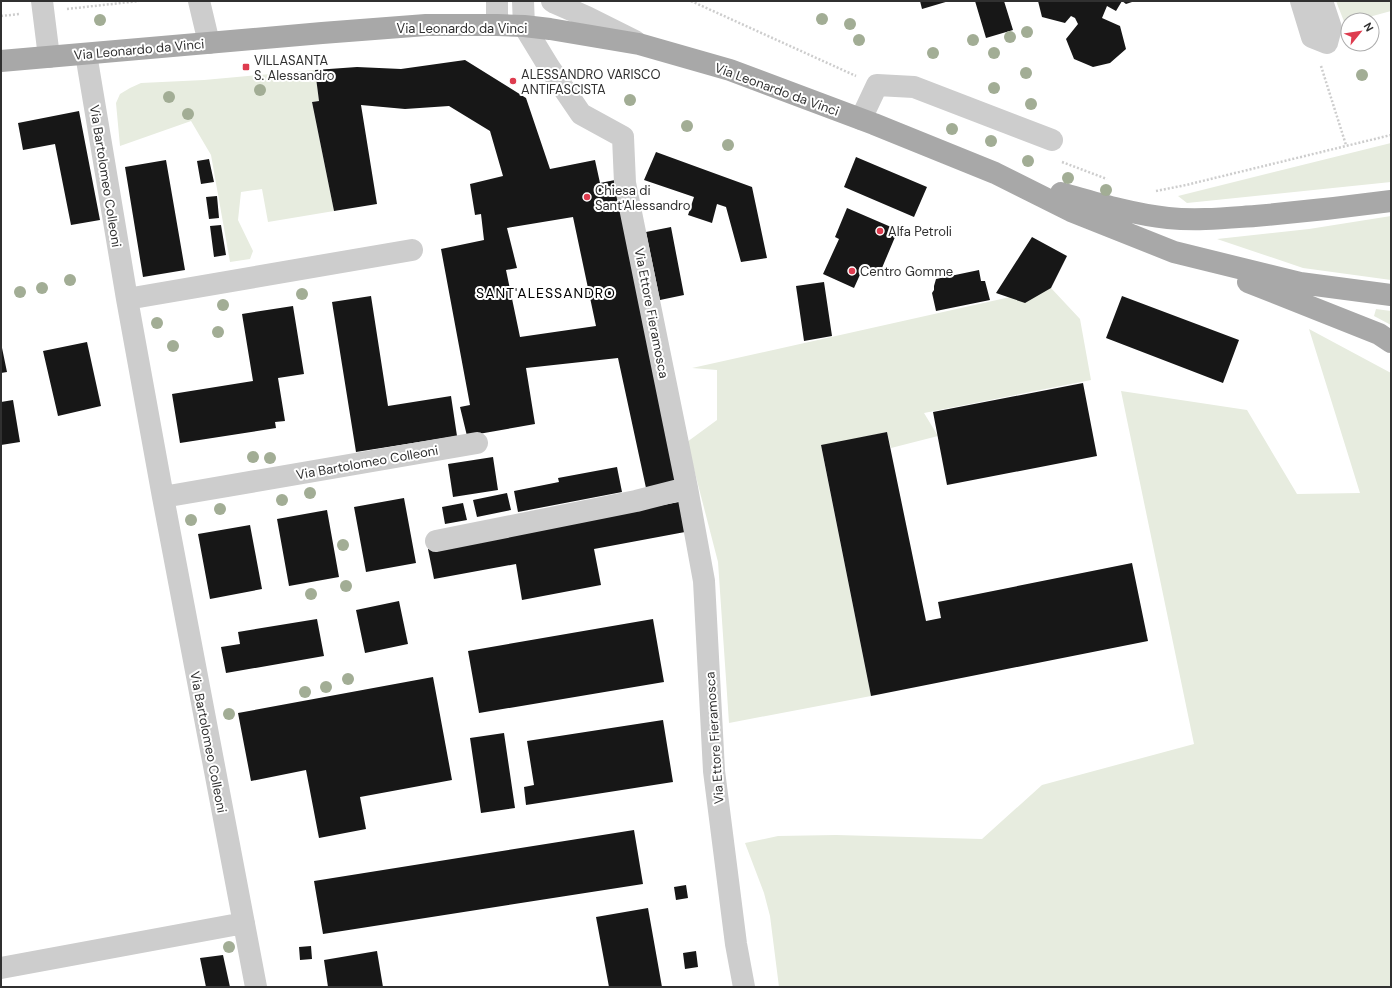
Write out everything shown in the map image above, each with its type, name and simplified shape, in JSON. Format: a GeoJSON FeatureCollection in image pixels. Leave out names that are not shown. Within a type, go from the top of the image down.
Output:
{"type":"FeatureCollection","features":[{"type":"Feature","properties":{"kind":"main road","name":"Via Leonardo da Vinci"},"geometry":{"type":"LineString","coordinates":[[1,61],[426,25],[524,26],[640,44],[730,70],[861,119],[995,173]]}},
{"type":"Feature","properties":{"kind":"main road"},"geometry":{"type":"LineString","coordinates":[[995,173],[1104,206],[1145,215],[1169,218],[1200,220],[1236,218],[1391,201]]}},
{"type":"Feature","properties":{"kind":"main road"},"geometry":{"type":"LineString","coordinates":[[995,173],[1071,210],[1379,334],[1391,342]]}},
{"type":"Feature","properties":{"kind":"main road"},"geometry":{"type":"LineString","coordinates":[[1174,252],[1300,283],[1391,295]]}},
{"type":"Feature","properties":{"kind":"street"},"geometry":{"type":"LineString","coordinates":[[199,1],[209,43]]}},
{"type":"Feature","properties":{"kind":"street"},"geometry":{"type":"LineString","coordinates":[[497,1],[497,25]]}},
{"type":"Feature","properties":{"kind":"street"},"geometry":{"type":"LineString","coordinates":[[524,1],[524,26]]}},
{"type":"Feature","properties":{"kind":"street"},"geometry":{"type":"LineString","coordinates":[[552,1],[640,44]]}},
{"type":"Feature","properties":{"kind":"street"},"geometry":{"type":"LineString","coordinates":[[1301,1],[1312,37],[1327,43],[1331,28],[1322,1]]}},
{"type":"Feature","properties":{"kind":"street"},"geometry":{"type":"LineString","coordinates":[[43,6],[49,57]]}},
{"type":"Feature","properties":{"kind":"street","name":"Via Ettore Fieramosca"},"geometry":{"type":"LineString","coordinates":[[524,26],[548,67],[581,114],[623,137],[625,183],[687,488],[704,581],[714,771],[736,944],[744,987]]}},
{"type":"Feature","properties":{"kind":"street","name":"Via Bartolomeo Colleoni"},"geometry":{"type":"LineString","coordinates":[[86,54],[127,299],[163,497],[256,987]]}},
{"type":"Feature","properties":{"kind":"street"},"geometry":{"type":"LineString","coordinates":[[861,119],[877,85],[914,87],[1052,140]]}},
{"type":"Feature","properties":{"kind":"street"},"geometry":{"type":"LineString","coordinates":[[127,299],[412,250]]}},
{"type":"Feature","properties":{"kind":"street","name":"Via Bartolomeo Colleoni"},"geometry":{"type":"LineString","coordinates":[[163,497],[477,443]]}},
{"type":"Feature","properties":{"kind":"street"},"geometry":{"type":"LineString","coordinates":[[436,541],[636,501],[687,488]]}},
{"type":"Feature","properties":{"kind":"street"},"geometry":{"type":"LineString","coordinates":[[1,968],[244,923]]}},
{"type":"Feature","properties":{"kind":"path"},"geometry":{"type":"LineString","coordinates":[[1,16],[43,6],[139,1]]}},
{"type":"Feature","properties":{"kind":"path"},"geometry":{"type":"LineString","coordinates":[[1312,37],[1346,146]]}},
{"type":"Feature","properties":{"kind":"shaded area"},"geometry":{"type":"Polygon","coordinates":[[[1336,1],[1391,1],[1391,11],[1380,14],[1380,12],[1340,12],[1336,1]]]}},
{"type":"Feature","properties":{"kind":"shaded area"},"geometry":{"type":"Polygon","coordinates":[[[315,70],[319,101],[312,102],[334,211],[268,222],[262,189],[241,192],[238,220],[253,251],[250,259],[230,262],[211,155],[191,121],[120,146],[116,103],[120,94],[141,83],[204,80],[315,70]]]}},
{"type":"Feature","properties":{"kind":"shaded area"},"geometry":{"type":"Polygon","coordinates":[[[1391,143],[1391,182],[1187,203],[1178,196],[1391,143]]]}},
{"type":"Feature","properties":{"kind":"shaded area"},"geometry":{"type":"Polygon","coordinates":[[[1391,216],[1391,280],[1303,268],[1217,239],[1309,229],[1391,216]]]}},
{"type":"Feature","properties":{"kind":"shaded area"},"geometry":{"type":"Polygon","coordinates":[[[1051,288],[1080,319],[1091,380],[924,413],[938,436],[891,448],[887,432],[821,446],[871,696],[729,723],[718,562],[687,442],[717,420],[717,370],[692,368],[1051,288]]]}},
{"type":"Feature","properties":{"kind":"shaded area"},"geometry":{"type":"Polygon","coordinates":[[[1376,309],[1391,311],[1391,325],[1374,316],[1376,309]]]}},
{"type":"Feature","properties":{"kind":"shaded area"},"geometry":{"type":"Polygon","coordinates":[[[1309,329],[1391,373],[1391,987],[779,987],[770,916],[764,893],[745,843],[778,836],[836,835],[982,839],[1042,785],[1194,744],[1121,391],[1247,410],[1297,494],[1360,493],[1309,329]]]}},
{"type":"Feature","properties":{"kind":"building"},"geometry":{"type":"Polygon","coordinates":[[[920,1],[949,1],[922,9],[920,1]]]}},
{"type":"Feature","properties":{"kind":"building"},"geometry":{"type":"Polygon","coordinates":[[[975,1],[1004,1],[1013,30],[986,38],[975,1]]]}},
{"type":"Feature","properties":{"kind":"building"},"geometry":{"type":"Polygon","coordinates":[[[1038,1],[1122,1],[1116,11],[1107,6],[1102,18],[1120,26],[1126,49],[1110,63],[1093,67],[1074,59],[1066,39],[1078,24],[1075,18],[1071,16],[1065,23],[1042,17],[1038,1]]]}},
{"type":"Feature","properties":{"kind":"building"},"geometry":{"type":"Polygon","coordinates":[[[1122,1],[1135,1],[1126,4],[1122,1]]]}},
{"type":"Feature","properties":{"kind":"building"},"geometry":{"type":"Polygon","coordinates":[[[465,60],[526,98],[550,169],[595,160],[600,183],[615,180],[678,480],[646,488],[618,358],[526,368],[535,424],[467,436],[460,407],[470,405],[441,249],[484,240],[481,214],[475,215],[470,184],[503,176],[490,131],[449,106],[405,109],[361,105],[377,204],[334,211],[312,102],[319,101],[315,70],[357,67],[401,69],[465,60]],[[573,217],[507,228],[517,268],[506,270],[520,337],[596,326],[573,217]]]}},
{"type":"Feature","properties":{"kind":"building"},"geometry":{"type":"Polygon","coordinates":[[[79,111],[100,220],[71,225],[55,144],[23,150],[18,123],[79,111]]]}},
{"type":"Feature","properties":{"kind":"building"},"geometry":{"type":"Polygon","coordinates":[[[656,152],[752,187],[767,258],[741,262],[726,207],[717,204],[712,223],[688,215],[694,197],[644,180],[656,152]]]}},
{"type":"Feature","properties":{"kind":"building"},"geometry":{"type":"Polygon","coordinates":[[[856,157],[927,187],[914,217],[844,187],[856,157]]]}},
{"type":"Feature","properties":{"kind":"building"},"geometry":{"type":"Polygon","coordinates":[[[209,159],[214,182],[201,184],[197,161],[209,159]]]}},
{"type":"Feature","properties":{"kind":"building"},"geometry":{"type":"Polygon","coordinates":[[[166,160],[185,270],[143,277],[125,167],[166,160]]]}},
{"type":"Feature","properties":{"kind":"building"},"geometry":{"type":"Polygon","coordinates":[[[217,196],[219,218],[209,219],[206,197],[217,196]]]}},
{"type":"Feature","properties":{"kind":"building"},"geometry":{"type":"Polygon","coordinates":[[[847,208],[898,230],[879,275],[863,268],[854,288],[823,274],[839,239],[835,237],[847,208]]]}},
{"type":"Feature","properties":{"kind":"building"},"geometry":{"type":"Polygon","coordinates":[[[221,225],[226,255],[214,257],[210,226],[221,225]]]}},
{"type":"Feature","properties":{"kind":"building"},"geometry":{"type":"Polygon","coordinates":[[[671,227],[684,295],[660,300],[646,232],[671,227]]]}},
{"type":"Feature","properties":{"kind":"building"},"geometry":{"type":"Polygon","coordinates":[[[1032,237],[1067,256],[1051,288],[1025,303],[996,293],[1032,237]]]}},
{"type":"Feature","properties":{"kind":"building"},"geometry":{"type":"Polygon","coordinates":[[[979,270],[981,281],[985,281],[990,300],[936,311],[932,293],[936,279],[979,270]]]}},
{"type":"Feature","properties":{"kind":"building"},"geometry":{"type":"Polygon","coordinates":[[[824,282],[832,336],[804,341],[796,286],[824,282]]]}},
{"type":"Feature","properties":{"kind":"building"},"geometry":{"type":"Polygon","coordinates":[[[371,296],[388,406],[451,396],[457,436],[356,452],[332,302],[371,296]]]}},
{"type":"Feature","properties":{"kind":"building"},"geometry":{"type":"Polygon","coordinates":[[[1122,296],[1239,340],[1223,383],[1106,338],[1122,296]]]}},
{"type":"Feature","properties":{"kind":"building"},"geometry":{"type":"Polygon","coordinates":[[[293,306],[304,374],[278,378],[285,421],[275,422],[276,428],[180,443],[172,394],[253,381],[242,314],[293,306]]]}},
{"type":"Feature","properties":{"kind":"building"},"geometry":{"type":"Polygon","coordinates":[[[87,342],[101,406],[58,416],[43,351],[87,342]]]}},
{"type":"Feature","properties":{"kind":"building"},"geometry":{"type":"Polygon","coordinates":[[[1,343],[7,372],[1,373],[1,343]]]}},
{"type":"Feature","properties":{"kind":"building"},"geometry":{"type":"Polygon","coordinates":[[[1083,383],[1097,456],[947,485],[933,412],[1083,383]]]}},
{"type":"Feature","properties":{"kind":"building"},"geometry":{"type":"Polygon","coordinates":[[[13,400],[20,442],[1,445],[1,402],[13,400]]]}},
{"type":"Feature","properties":{"kind":"building"},"geometry":{"type":"Polygon","coordinates":[[[887,432],[926,621],[941,618],[938,602],[1132,563],[1148,641],[871,696],[821,445],[887,432]]]}},
{"type":"Feature","properties":{"kind":"building"},"geometry":{"type":"Polygon","coordinates":[[[493,457],[498,490],[453,497],[448,464],[493,457]]]}},
{"type":"Feature","properties":{"kind":"building"},"geometry":{"type":"Polygon","coordinates":[[[617,467],[622,492],[518,512],[514,491],[559,482],[558,478],[617,467]]]}},
{"type":"Feature","properties":{"kind":"building"},"geometry":{"type":"Polygon","coordinates":[[[507,493],[511,510],[477,517],[473,500],[507,493]]]}},
{"type":"Feature","properties":{"kind":"building"},"geometry":{"type":"Polygon","coordinates":[[[404,498],[416,563],[366,572],[354,507],[404,498]]]}},
{"type":"Feature","properties":{"kind":"building"},"geometry":{"type":"Polygon","coordinates":[[[679,502],[685,532],[594,549],[601,585],[522,600],[516,564],[434,579],[428,549],[679,502]]]}},
{"type":"Feature","properties":{"kind":"building"},"geometry":{"type":"Polygon","coordinates":[[[463,503],[467,520],[445,524],[442,507],[463,503]]]}},
{"type":"Feature","properties":{"kind":"building"},"geometry":{"type":"Polygon","coordinates":[[[327,510],[339,577],[289,586],[277,519],[327,510]]]}},
{"type":"Feature","properties":{"kind":"building"},"geometry":{"type":"Polygon","coordinates":[[[250,525],[262,589],[210,599],[198,534],[250,525]]]}},
{"type":"Feature","properties":{"kind":"building"},"geometry":{"type":"Polygon","coordinates":[[[399,601],[408,644],[365,653],[356,610],[399,601]]]}},
{"type":"Feature","properties":{"kind":"building"},"geometry":{"type":"Polygon","coordinates":[[[317,619],[324,656],[226,673],[221,647],[240,644],[238,632],[317,619]]]}},
{"type":"Feature","properties":{"kind":"building"},"geometry":{"type":"Polygon","coordinates":[[[653,619],[664,682],[479,713],[468,651],[653,619]]]}},
{"type":"Feature","properties":{"kind":"building"},"geometry":{"type":"Polygon","coordinates":[[[433,677],[452,780],[360,797],[366,829],[319,838],[306,770],[251,781],[238,713],[433,677]]]}},
{"type":"Feature","properties":{"kind":"building"},"geometry":{"type":"Polygon","coordinates":[[[663,720],[673,782],[526,805],[524,787],[534,785],[527,741],[663,720]]]}},
{"type":"Feature","properties":{"kind":"building"},"geometry":{"type":"Polygon","coordinates":[[[504,733],[515,808],[481,813],[470,738],[504,733]]]}},
{"type":"Feature","properties":{"kind":"building"},"geometry":{"type":"Polygon","coordinates":[[[634,830],[643,884],[323,934],[314,881],[634,830]]]}},
{"type":"Feature","properties":{"kind":"building"},"geometry":{"type":"Polygon","coordinates":[[[686,885],[688,898],[676,900],[674,887],[686,885]]]}},
{"type":"Feature","properties":{"kind":"building"},"geometry":{"type":"Polygon","coordinates":[[[648,908],[662,987],[609,987],[596,917],[648,908]]]}},
{"type":"Feature","properties":{"kind":"building"},"geometry":{"type":"Polygon","coordinates":[[[311,946],[312,959],[300,960],[299,947],[311,946]]]}},
{"type":"Feature","properties":{"kind":"building"},"geometry":{"type":"Polygon","coordinates":[[[377,951],[383,987],[328,987],[324,960],[377,951]]]}},
{"type":"Feature","properties":{"kind":"building"},"geometry":{"type":"Polygon","coordinates":[[[696,951],[698,967],[685,969],[683,953],[696,951]]]}},
{"type":"Feature","properties":{"kind":"building"},"geometry":{"type":"Polygon","coordinates":[[[223,955],[230,987],[206,987],[200,958],[223,955]]]}},
{"type":"Feature","properties":{"kind":"place","name":"VILLASANTA S. Alessandro"},"geometry":{"type":"Point","coordinates":[246,67]}},
{"type":"Feature","properties":{"kind":"place","name":"ALESSANDRO VARISCO ANTIFASCISTA"},"geometry":{"type":"Point","coordinates":[513,81]}},
{"type":"Feature","properties":{"kind":"place","name":"Chiesa di Sant'Alessandro"},"geometry":{"type":"Point","coordinates":[587,197]}},
{"type":"Feature","properties":{"kind":"place","name":"Alfa Petroli"},"geometry":{"type":"Point","coordinates":[880,231]}},
{"type":"Feature","properties":{"kind":"place","name":"Centro Gomme"},"geometry":{"type":"Point","coordinates":[852,271]}},
{"type":"Feature","properties":{"kind":"district","name":"SANT'ALESSANDRO"},"geometry":{"type":"Point","coordinates":[546,293]}}]}
